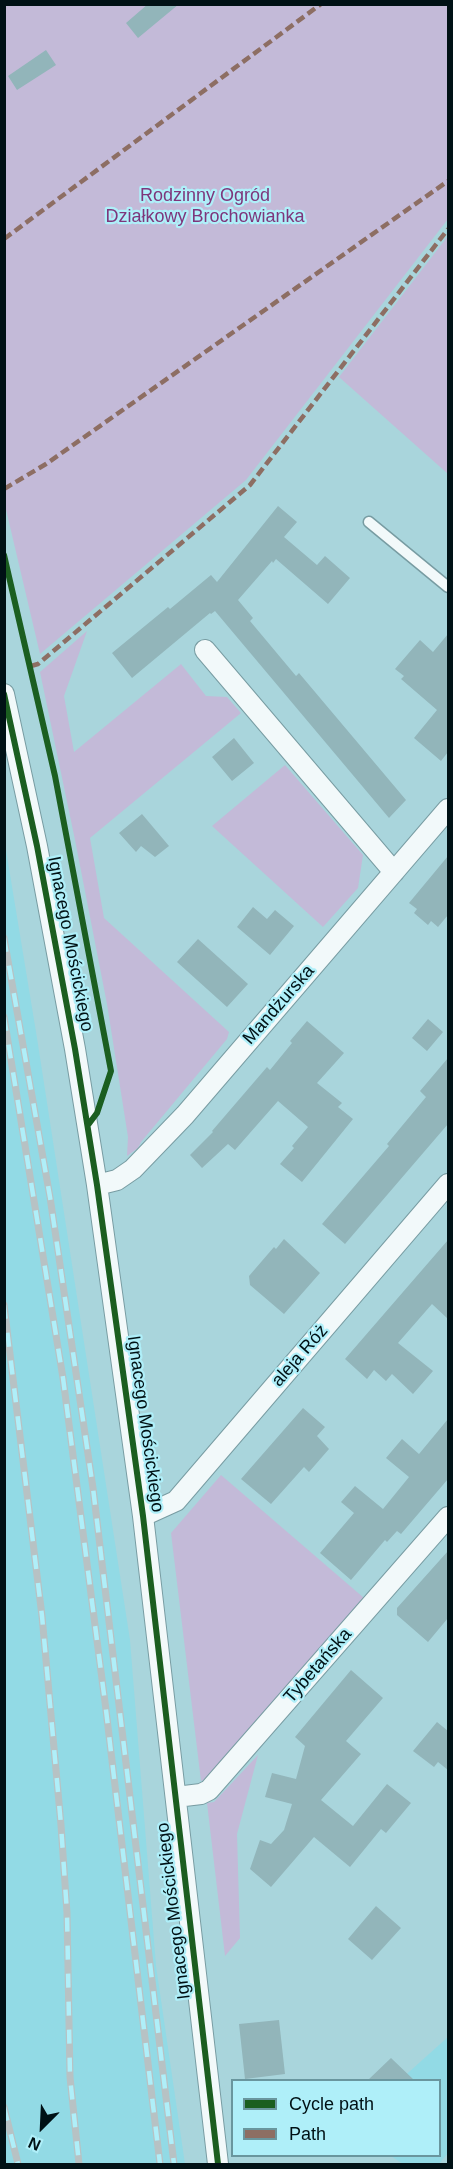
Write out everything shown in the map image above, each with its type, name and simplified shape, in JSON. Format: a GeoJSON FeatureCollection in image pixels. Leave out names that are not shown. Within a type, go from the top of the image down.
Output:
{"type":"FeatureCollection","features":[{"type":"Feature","properties":{"kind":"street"},"geometry":{"type":"LineString","coordinates":[[205,651],[394,872]]}},
{"type":"Feature","properties":{"kind":"street","name":"Ignacego Mościckiego"},"geometry":{"type":"LineString","coordinates":[[4,694],[37,846],[98,1185],[143,1516],[219,2164]]}},
{"type":"Feature","properties":{"kind":"street","name":"Mandżurska"},"geometry":{"type":"LineString","coordinates":[[98,1185],[117,1180],[133,1169],[185,1115],[448,809]]}},
{"type":"Feature","properties":{"kind":"street","name":"aleja Róż"},"geometry":{"type":"LineString","coordinates":[[143,1516],[176,1501],[448,1184]]}},
{"type":"Feature","properties":{"kind":"street","name":"Tybetańska"},"geometry":{"type":"LineString","coordinates":[[176,1797],[201,1794],[209,1790],[448,1517]]}},
{"type":"Feature","properties":{"kind":"lane"},"geometry":{"type":"LineString","coordinates":[[369,522],[448,587]]}},
{"type":"Feature","properties":{"kind":"shaded area"},"geometry":{"type":"Polygon","coordinates":[[[5,844],[130,1640],[156,1966],[185,2164],[5,2164],[5,844]]]}},
{"type":"Feature","properties":{"kind":"shaded area"},"geometry":{"type":"Polygon","coordinates":[[[448,2037],[448,2153],[439,2164],[403,2164],[392,2157],[441,2157],[441,2079],[401,2079],[448,2037]]]}},
{"type":"Feature","properties":{"kind":"green space","name":"Rodzinny Ogród Działkowy Brochowianka"},"geometry":{"type":"Polygon","coordinates":[[[4,5],[448,5],[448,219],[246,480],[40,654],[4,501],[4,5]]]}},
{"type":"Feature","properties":{"kind":"green space"},"geometry":{"type":"Polygon","coordinates":[[[448,236],[448,474],[339,377],[448,236]]]}},
{"type":"Feature","properties":{"kind":"green space"},"geometry":{"type":"Polygon","coordinates":[[[87,631],[64,696],[74,752],[181,664],[206,696],[227,697],[241,713],[90,838],[104,918],[229,1032],[227,1039],[138,1148],[127,1156],[128,1137],[107,1004],[40,672],[87,631]]]}},
{"type":"Feature","properties":{"kind":"green space"},"geometry":{"type":"Polygon","coordinates":[[[285,765],[363,855],[358,888],[323,927],[212,826],[285,765]]]}},
{"type":"Feature","properties":{"kind":"green space"},"geometry":{"type":"Polygon","coordinates":[[[221,1475],[364,1598],[206,1779],[201,1781],[171,1533],[221,1475]]]}},
{"type":"Feature","properties":{"kind":"green space"},"geometry":{"type":"Polygon","coordinates":[[[258,1755],[237,1834],[240,1938],[225,1956],[207,1803],[214,1802],[258,1755]]]}},
{"type":"Feature","properties":{"kind":"building"},"geometry":{"type":"Polygon","coordinates":[[[148,4],[179,4],[138,38],[126,23],[148,4]]]}},
{"type":"Feature","properties":{"kind":"building"},"geometry":{"type":"Polygon","coordinates":[[[46,50],[56,65],[17,90],[8,76],[46,50]]]}},
{"type":"Feature","properties":{"kind":"building"},"geometry":{"type":"Polygon","coordinates":[[[278,506],[297,522],[284,537],[317,565],[325,556],[350,578],[328,604],[276,559],[238,600],[253,618],[250,621],[296,676],[299,673],[406,800],[389,818],[215,611],[132,678],[112,653],[211,575],[217,582],[278,506]]]}},
{"type":"Feature","properties":{"kind":"building"},"geometry":{"type":"Polygon","coordinates":[[[448,634],[448,752],[441,761],[414,738],[437,710],[401,679],[404,676],[395,669],[420,640],[433,652],[448,634]]]}},
{"type":"Feature","properties":{"kind":"building"},"geometry":{"type":"Polygon","coordinates":[[[234,738],[254,763],[232,781],[212,757],[234,738]]]}},
{"type":"Feature","properties":{"kind":"building"},"geometry":{"type":"Polygon","coordinates":[[[142,814],[169,846],[155,857],[141,846],[136,852],[119,833],[142,814]]]}},
{"type":"Feature","properties":{"kind":"building"},"geometry":{"type":"Polygon","coordinates":[[[448,856],[448,915],[438,927],[431,921],[428,925],[414,913],[417,909],[409,903],[448,856]]]}},
{"type":"Feature","properties":{"kind":"building"},"geometry":{"type":"Polygon","coordinates":[[[253,907],[267,919],[275,910],[294,926],[270,955],[237,927],[253,907]]]}},
{"type":"Feature","properties":{"kind":"building"},"geometry":{"type":"Polygon","coordinates":[[[198,939],[248,984],[227,1007],[177,962],[198,939]]]}},
{"type":"Feature","properties":{"kind":"building"},"geometry":{"type":"Polygon","coordinates":[[[428,1019],[443,1032],[427,1051],[412,1038],[428,1019]]]}},
{"type":"Feature","properties":{"kind":"building"},"geometry":{"type":"Polygon","coordinates":[[[307,1021],[344,1053],[317,1083],[342,1103],[338,1107],[353,1119],[302,1182],[280,1164],[308,1127],[278,1101],[235,1150],[228,1144],[202,1168],[190,1155],[213,1132],[267,1067],[270,1070],[307,1021]]]}},
{"type":"Feature","properties":{"kind":"building"},"geometry":{"type":"Polygon","coordinates":[[[448,1058],[448,1124],[345,1244],[322,1224],[389,1146],[387,1144],[426,1097],[420,1091],[448,1058]]]}},
{"type":"Feature","properties":{"kind":"building"},"geometry":{"type":"Polygon","coordinates":[[[284,1239],[320,1273],[284,1314],[250,1285],[249,1276],[284,1239]]]}},
{"type":"Feature","properties":{"kind":"building"},"geometry":{"type":"Polygon","coordinates":[[[448,1240],[448,1319],[432,1304],[398,1343],[433,1371],[413,1394],[392,1374],[386,1381],[374,1370],[367,1379],[345,1359],[448,1240]]]}},
{"type":"Feature","properties":{"kind":"building"},"geometry":{"type":"Polygon","coordinates":[[[303,1408],[325,1427],[317,1436],[329,1449],[309,1472],[304,1467],[271,1504],[241,1479],[303,1408]]]}},
{"type":"Feature","properties":{"kind":"building"},"geometry":{"type":"Polygon","coordinates":[[[448,1419],[448,1479],[401,1534],[397,1531],[387,1542],[385,1540],[351,1580],[320,1553],[354,1513],[341,1502],[355,1486],[383,1509],[409,1477],[386,1458],[402,1439],[419,1454],[448,1419]]]}},
{"type":"Feature","properties":{"kind":"building"},"geometry":{"type":"Polygon","coordinates":[[[448,1551],[448,1618],[428,1642],[397,1615],[397,1608],[448,1551]]]}},
{"type":"Feature","properties":{"kind":"building"},"geometry":{"type":"Polygon","coordinates":[[[351,1670],[383,1698],[346,1741],[361,1754],[321,1800],[353,1826],[387,1784],[411,1803],[386,1833],[381,1829],[350,1867],[314,1837],[271,1887],[250,1869],[260,1840],[271,1844],[284,1830],[292,1804],[265,1797],[272,1773],[296,1779],[305,1746],[295,1737],[351,1670]]]}},
{"type":"Feature","properties":{"kind":"building"},"geometry":{"type":"Polygon","coordinates":[[[437,1722],[448,1731],[448,1770],[438,1762],[434,1767],[413,1751],[437,1722]]]}},
{"type":"Feature","properties":{"kind":"building"},"geometry":{"type":"Polygon","coordinates":[[[376,1906],[401,1928],[372,1960],[348,1939],[376,1906]]]}},
{"type":"Feature","properties":{"kind":"building"},"geometry":{"type":"Polygon","coordinates":[[[279,2020],[285,2074],[245,2079],[239,2024],[279,2020]]]}},
{"type":"Feature","properties":{"kind":"building"},"geometry":{"type":"Polygon","coordinates":[[[391,2058],[413,2079],[369,2079],[391,2058]]]}},
{"type":"Feature","properties":{"kind":"railway"},"geometry":{"type":"LineString","coordinates":[[4,938],[50,1197],[93,1488],[174,2164]]}},
{"type":"Feature","properties":{"kind":"railway"},"geometry":{"type":"LineString","coordinates":[[4,1017],[63,1378],[106,1710],[160,2164]]}},
{"type":"Feature","properties":{"kind":"railway"},"geometry":{"type":"LineString","coordinates":[[4,1305],[42,1616],[61,1825],[67,1913],[70,2077],[79,2164]]}},
{"type":"Feature","properties":{"kind":"railway"},"geometry":{"type":"LineString","coordinates":[[4,2107],[18,2164]]}},
{"type":"Feature","properties":{"kind":"marked path"},"geometry":{"type":"LineString","coordinates":[[4,239],[321,4]]}},
{"type":"Feature","properties":{"kind":"marked path"},"geometry":{"type":"LineString","coordinates":[[4,489],[46,464],[448,181]]}},
{"type":"Feature","properties":{"kind":"marked path"},"geometry":{"type":"LineString","coordinates":[[31,666],[38,664],[250,485],[448,229]]}},
{"type":"Feature","properties":{"kind":"cycle path"},"geometry":{"type":"LineString","coordinates":[[4,555],[55,776],[111,1071],[97,1113],[88,1125]]}},
{"type":"Feature","properties":{"kind":"cycle path"},"geometry":{"type":"LineString","coordinates":[[4,694],[37,846],[75,1049],[97,1185],[143,1516],[218,2164]]}}]}
